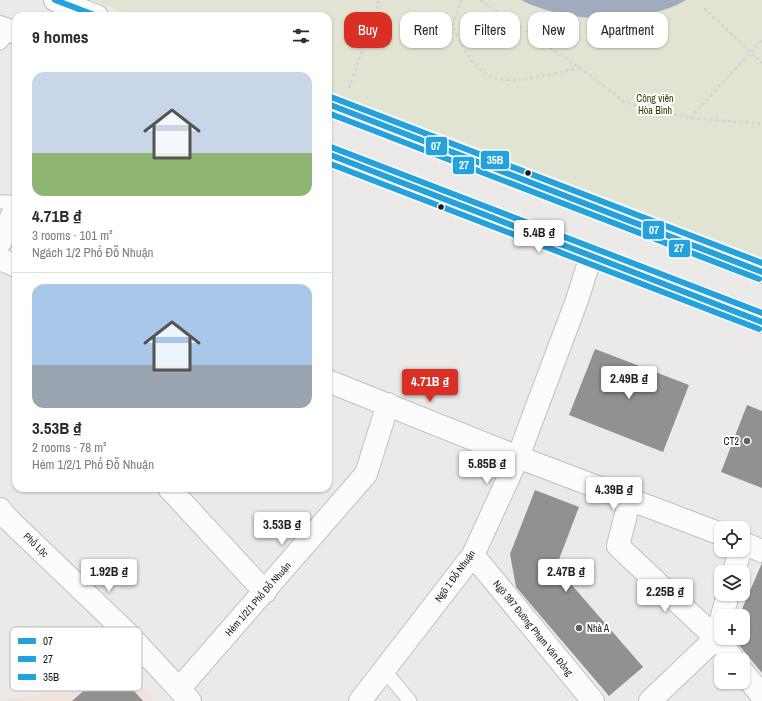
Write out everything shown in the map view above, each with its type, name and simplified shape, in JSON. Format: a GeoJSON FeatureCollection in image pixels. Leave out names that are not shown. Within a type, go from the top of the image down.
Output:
{"type":"FeatureCollection","features":[{"type":"Feature","properties":{"kind":"street"},"geometry":{"type":"LineString","coordinates":[[55,0],[86,12]]}},
{"type":"Feature","properties":{"kind":"street"},"geometry":{"type":"LineString","coordinates":[[335,106],[762,272]]}},
{"type":"Feature","properties":{"kind":"street"},"geometry":{"type":"LineString","coordinates":[[332,156],[762,322]]}},
{"type":"Feature","properties":{"kind":"street"},"geometry":{"type":"LineString","coordinates":[[0,242],[12,215]]}},
{"type":"Feature","properties":{"kind":"street","name":"Ngõ 1 Đỗ Nhuận"},"geometry":{"type":"LineString","coordinates":[[360,701],[472,555],[518,457],[578,300],[591,256]]}},
{"type":"Feature","properties":{"kind":"street"},"geometry":{"type":"LineString","coordinates":[[0,259],[12,264]]}},
{"type":"Feature","properties":{"kind":"street"},"geometry":{"type":"LineString","coordinates":[[332,383],[518,457],[630,498],[714,531]]}},
{"type":"Feature","properties":{"kind":"street","name":"Hẻm 1/2/1 Phố Đỗ Nhuận"},"geometry":{"type":"LineString","coordinates":[[185,695],[266,592],[366,474],[388,404]]}},
{"type":"Feature","properties":{"kind":"street"},"geometry":{"type":"LineString","coordinates":[[177,492],[266,592]]}},
{"type":"Feature","properties":{"kind":"street"},"geometry":{"type":"LineString","coordinates":[[630,498],[618,546],[714,625]]}},
{"type":"Feature","properties":{"kind":"street","name":"Phố Lộc"},"geometry":{"type":"LineString","coordinates":[[0,509],[9,520],[121,627]]}},
{"type":"Feature","properties":{"kind":"street"},"geometry":{"type":"LineString","coordinates":[[750,545],[762,551]]}},
{"type":"Feature","properties":{"kind":"street","name":"Ngõ 397 Đường Phạm Văn Đồng"},"geometry":{"type":"LineString","coordinates":[[472,555],[593,701]]}},
{"type":"Feature","properties":{"kind":"street"},"geometry":{"type":"LineString","coordinates":[[650,701],[714,634]]}},
{"type":"Feature","properties":{"kind":"street","name":"Phố Lộc"},"geometry":{"type":"LineString","coordinates":[[142,649],[185,695]]}},
{"type":"Feature","properties":{"kind":"street"},"geometry":{"type":"LineString","coordinates":[[750,681],[762,696]]}},
{"type":"Feature","properties":{"kind":"lane"},"geometry":{"type":"LineString","coordinates":[[0,202],[12,202]]}},
{"type":"Feature","properties":{"kind":"lane"},"geometry":{"type":"LineString","coordinates":[[384,670],[410,701]]}},
{"type":"Feature","properties":{"kind":"path"},"geometry":{"type":"LineString","coordinates":[[335,106],[378,3],[377,0]]}},
{"type":"Feature","properties":{"kind":"path"},"geometry":{"type":"LineString","coordinates":[[462,0],[453,24],[455,30],[470,60],[500,81],[515,81],[580,68]]}},
{"type":"Feature","properties":{"kind":"path"},"geometry":{"type":"LineString","coordinates":[[480,0],[580,68],[626,103],[690,118],[762,124]]}},
{"type":"Feature","properties":{"kind":"path"},"geometry":{"type":"LineString","coordinates":[[704,8],[762,62]]}},
{"type":"Feature","properties":{"kind":"path"},"geometry":{"type":"LineString","coordinates":[[690,118],[762,40]]}},
{"type":"Feature","properties":{"kind":"shaded area"},"geometry":{"type":"Polygon","coordinates":[[[142,687],[154,701],[0,701],[62,691],[142,691],[142,687]]]}},
{"type":"Feature","properties":{"kind":"green space","name":"Công viên Hòa Bình"},"geometry":{"type":"Polygon","coordinates":[[[92,0],[762,0],[762,257],[332,92],[332,12],[124,12],[92,0]]]}},
{"type":"Feature","properties":{"kind":"water"},"geometry":{"type":"Polygon","coordinates":[[[521,0],[686,0],[655,12],[587,12],[587,17],[579,17],[579,12],[555,12],[539,8],[521,0]]]}},
{"type":"Feature","properties":{"kind":"building"},"geometry":{"type":"Polygon","coordinates":[[[595,349],[689,385],[663,452],[569,415],[595,349]]]}},
{"type":"Feature","properties":{"kind":"building","name":"CT2"},"geometry":{"type":"Polygon","coordinates":[[[747,405],[762,411],[762,488],[721,472],[747,405]]]}},
{"type":"Feature","properties":{"kind":"building","name":"Nhà A"},"geometry":{"type":"Polygon","coordinates":[[[535,490],[579,507],[558,562],[564,576],[643,667],[609,696],[516,587],[510,554],[535,490]]]}},
{"type":"Feature","properties":{"kind":"building"},"geometry":{"type":"Polygon","coordinates":[[[762,563],[762,673],[750,659],[750,653],[745,653],[739,645],[750,645],[750,609],[742,609],[746,601],[750,601],[750,591],[762,563]]]}},
{"type":"Feature","properties":{"kind":"building"},"geometry":{"type":"Polygon","coordinates":[[[83,691],[134,691],[143,701],[72,701],[83,691]]]}},
{"type":"Feature","properties":{"kind":"transit line","name":"07"},"geometry":{"type":"LineString","coordinates":[[55,0],[86,12]]}},
{"type":"Feature","properties":{"kind":"transit line","name":"35B"},"geometry":{"type":"LineString","coordinates":[[332,97],[762,263]]}},
{"type":"Feature","properties":{"kind":"transit line","name":"07"},"geometry":{"type":"LineString","coordinates":[[332,106],[762,272]]}},
{"type":"Feature","properties":{"kind":"transit line","name":"27"},"geometry":{"type":"LineString","coordinates":[[332,115],[759,279]]}},
{"type":"Feature","properties":{"kind":"transit line","name":"35B"},"geometry":{"type":"LineString","coordinates":[[332,147],[762,313]]}},
{"type":"Feature","properties":{"kind":"transit line","name":"07"},"geometry":{"type":"LineString","coordinates":[[332,156],[762,322]]}},
{"type":"Feature","properties":{"kind":"transit line","name":"27"},"geometry":{"type":"LineString","coordinates":[[332,165],[759,329]]}},
{"type":"Feature","properties":{"kind":"place","name":"CT2"},"geometry":{"type":"Point","coordinates":[747,441]}},
{"type":"Feature","properties":{"kind":"place","name":"Nhà A"},"geometry":{"type":"Point","coordinates":[579,628]}}]}
